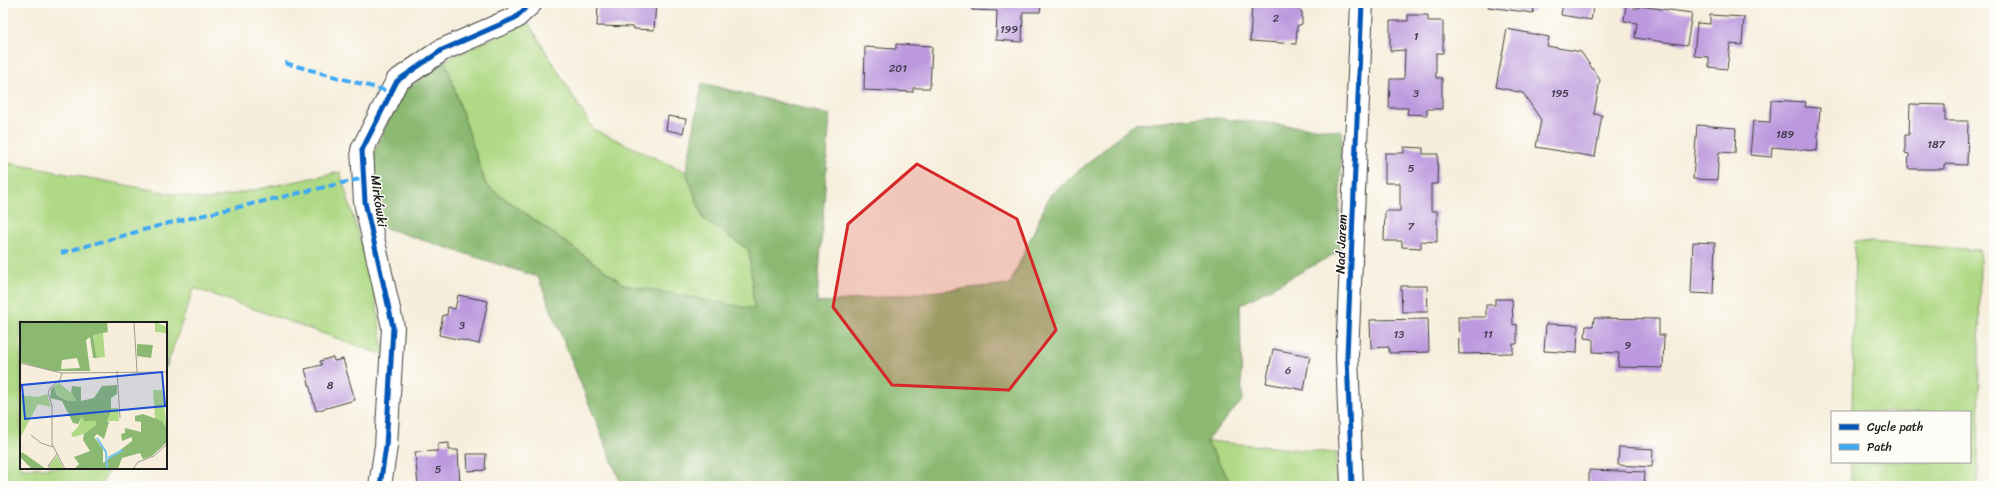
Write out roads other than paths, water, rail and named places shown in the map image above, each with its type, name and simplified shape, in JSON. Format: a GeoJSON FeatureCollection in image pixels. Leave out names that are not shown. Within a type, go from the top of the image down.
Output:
{"type":"FeatureCollection","features":[{"type":"Feature","properties":{"kind":"street","name":"Mirkówki"},"geometry":{"type":"LineString","coordinates":[[380,486],[386,446],[393,327],[365,202],[362,150],[396,81],[442,50],[515,18],[530,3]]}},
{"type":"Feature","properties":{"kind":"street","name":"Nad Jarem"},"geometry":{"type":"LineString","coordinates":[[1352,486],[1347,356],[1362,3]]}}]}
